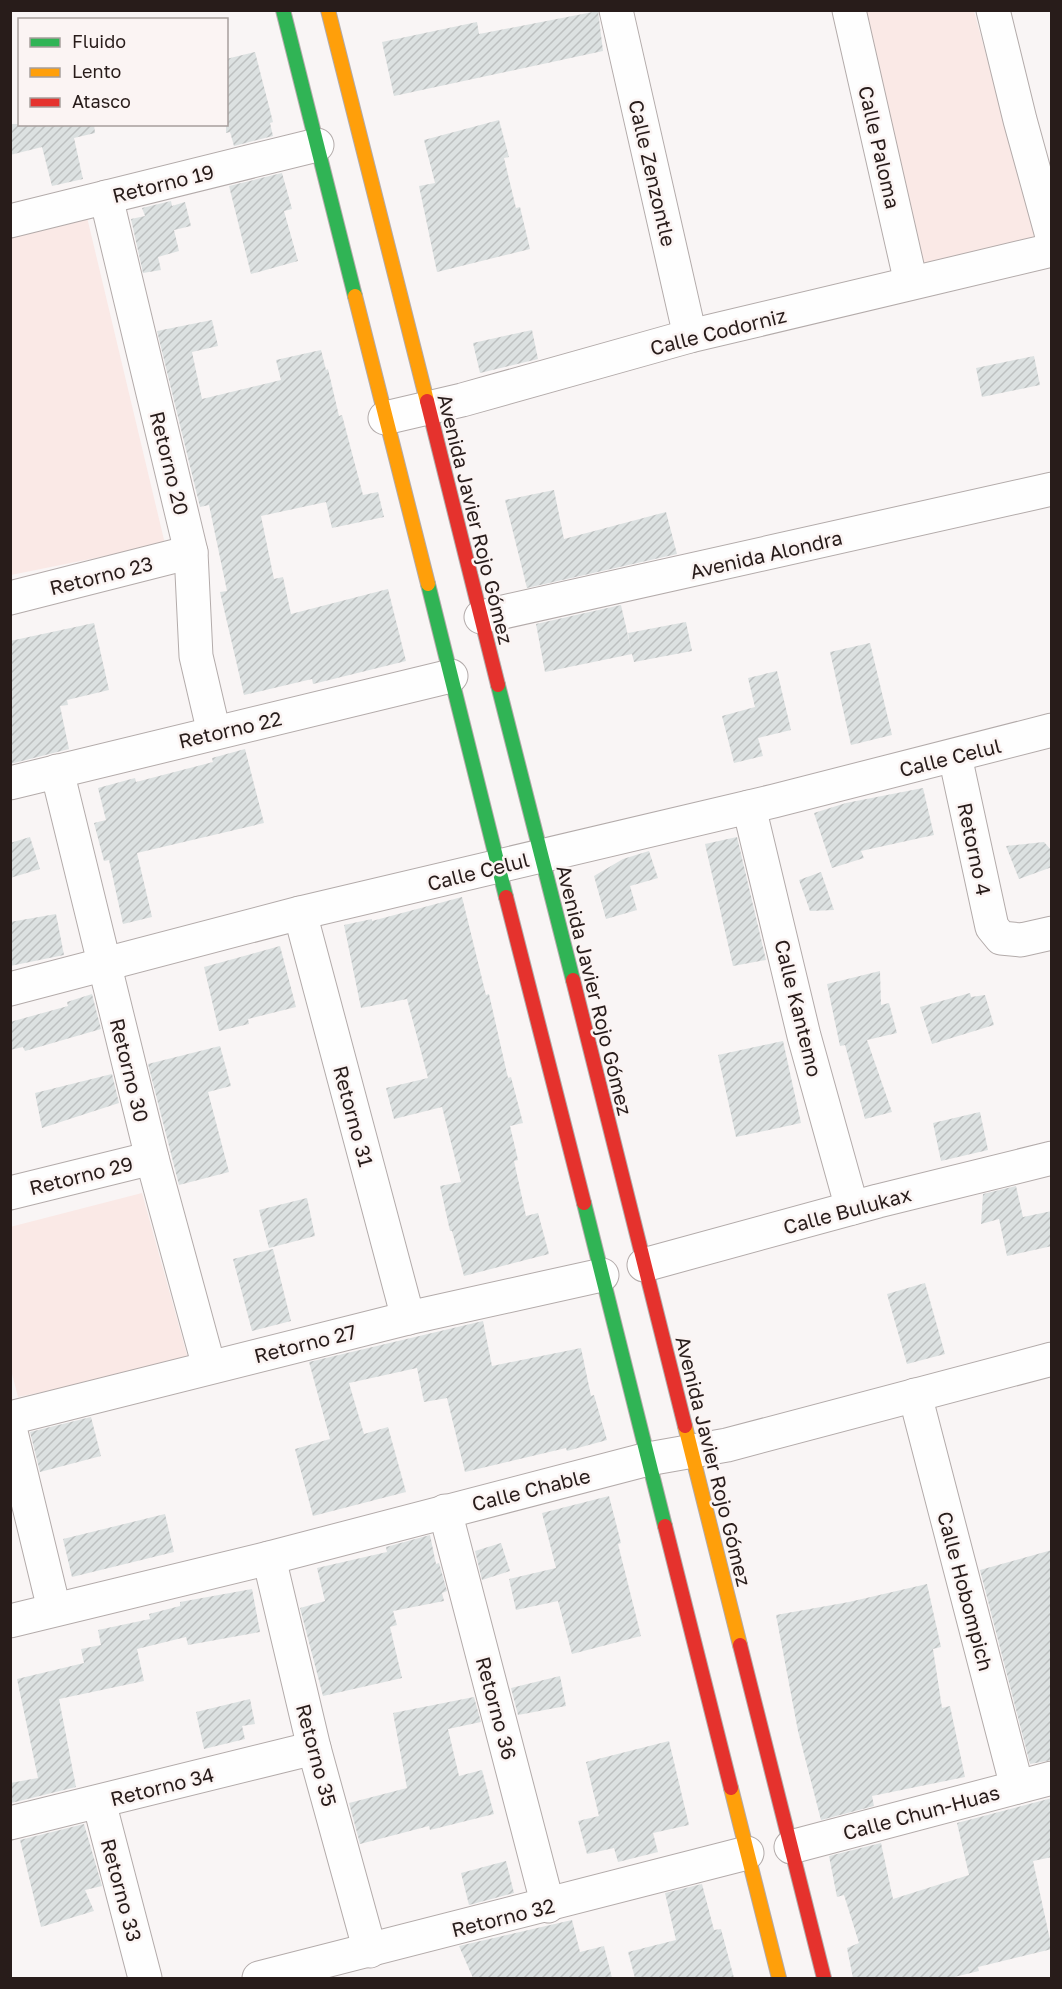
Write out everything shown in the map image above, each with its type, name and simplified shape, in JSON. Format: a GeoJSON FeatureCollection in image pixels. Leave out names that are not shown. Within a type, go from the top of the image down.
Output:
{"type":"FeatureCollection","features":[{"type":"Feature","properties":{"kind":"main road"},"geometry":{"type":"LineString","coordinates":[[283,10],[779,1978]]}},
{"type":"Feature","properties":{"kind":"main road","name":"Avenida Javier Rojo Gómez"},"geometry":{"type":"LineString","coordinates":[[328,10],[824,1978]]}},
{"type":"Feature","properties":{"kind":"street","name":"Calle Zenzontle"},"geometry":{"type":"LineString","coordinates":[[616,10],[690,336]]}},
{"type":"Feature","properties":{"kind":"street","name":"Calle Paloma"},"geometry":{"type":"LineString","coordinates":[[849,10],[911,283]]}},
{"type":"Feature","properties":{"kind":"street"},"geometry":{"type":"LineString","coordinates":[[993,10],[1052,236]]}},
{"type":"Feature","properties":{"kind":"street","name":"Retorno 19"},"geometry":{"type":"LineString","coordinates":[[10,221],[316,145]]}},
{"type":"Feature","properties":{"kind":"street","name":"Retorno 20"},"geometry":{"type":"LineString","coordinates":[[106,197],[191,552],[196,656],[214,733]]}},
{"type":"Feature","properties":{"kind":"street","name":"Calle Codorniz"},"geometry":{"type":"LineString","coordinates":[[386,418],[462,400],[690,336],[1052,250]]}},
{"type":"Feature","properties":{"kind":"street","name":"Avenida Alondra"},"geometry":{"type":"LineString","coordinates":[[481,617],[1052,489]]}},
{"type":"Feature","properties":{"kind":"street","name":"Retorno 23"},"geometry":{"type":"LineString","coordinates":[[10,598],[191,552]]}},
{"type":"Feature","properties":{"kind":"street","name":"Retorno 22"},"geometry":{"type":"LineString","coordinates":[[10,783],[451,676]]}},
{"type":"Feature","properties":{"kind":"street","name":"Calle Celul"},"geometry":{"type":"LineString","coordinates":[[10,989],[300,913],[749,807],[1052,730]]}},
{"type":"Feature","properties":{"kind":"street","name":"Retorno 4"},"geometry":{"type":"LineString","coordinates":[[955,756],[992,927],[1001,938],[1021,940],[1052,933]]}},
{"type":"Feature","properties":{"kind":"street","name":"Retorno 30"},"geometry":{"type":"LineString","coordinates":[[57,771],[152,1158],[209,1367]]}},
{"type":"Feature","properties":{"kind":"street","name":"Calle Kantemo"},"geometry":{"type":"LineString","coordinates":[[749,807],[804,1036],[852,1208]]}},
{"type":"Feature","properties":{"kind":"street","name":"Retorno 31"},"geometry":{"type":"LineString","coordinates":[[300,913],[408,1318]]}},
{"type":"Feature","properties":{"kind":"street","name":"Retorno 29"},"geometry":{"type":"LineString","coordinates":[[10,1193],[152,1158]]}},
{"type":"Feature","properties":{"kind":"street","name":"Calle Bulukax"},"geometry":{"type":"LineString","coordinates":[[644,1265],[852,1208],[1052,1158]]}},
{"type":"Feature","properties":{"kind":"street","name":"Retorno 27"},"geometry":{"type":"LineString","coordinates":[[10,1418],[408,1318],[602,1275]]}},
{"type":"Feature","properties":{"kind":"street","name":"Calle Chable"},"geometry":{"type":"LineString","coordinates":[[10,1621],[269,1558],[648,1459],[727,1445],[1052,1359]]}},
{"type":"Feature","properties":{"kind":"street","name":"Calle Hobompich"},"geometry":{"type":"LineString","coordinates":[[915,1395],[1017,1787]]}},
{"type":"Feature","properties":{"kind":"street"},"geometry":{"type":"LineString","coordinates":[[10,1428],[54,1609]]}},
{"type":"Feature","properties":{"kind":"street","name":"Retorno 36"},"geometry":{"type":"LineString","coordinates":[[445,1511],[548,1906]]}},
{"type":"Feature","properties":{"kind":"street","name":"Retorno 35"},"geometry":{"type":"LineString","coordinates":[[269,1558],[314,1748],[370,1951]]}},
{"type":"Feature","properties":{"kind":"street","name":"Retorno 34"},"geometry":{"type":"LineString","coordinates":[[10,1823],[314,1748]]}},
{"type":"Feature","properties":{"kind":"street","name":"Calle Chun-Huas"},"geometry":{"type":"LineString","coordinates":[[791,1847],[1052,1778]]}},
{"type":"Feature","properties":{"kind":"street","name":"Retorno 33"},"geometry":{"type":"LineString","coordinates":[[99,1802],[145,1978]]}},
{"type":"Feature","properties":{"kind":"street","name":"Retorno 32"},"geometry":{"type":"LineString","coordinates":[[259,1978],[548,1906],[747,1853]]}},
{"type":"Feature","properties":{"kind":"shaded area"},"geometry":{"type":"Polygon","coordinates":[[[855,11],[974,11],[1039,249],[921,275],[855,11]]]}},
{"type":"Feature","properties":{"kind":"shaded area"},"geometry":{"type":"Polygon","coordinates":[[[86,213],[165,544],[11,575],[10,231],[86,213]]]}},
{"type":"Feature","properties":{"kind":"shaded area"},"geometry":{"type":"Polygon","coordinates":[[[142,1193],[189,1362],[18,1397],[10,1366],[10,1227],[142,1193]]]}},
{"type":"Feature","properties":{"kind":"building"},"geometry":{"type":"Polygon","coordinates":[[[598,11],[603,51],[394,96],[382,42],[477,22],[479,34],[598,11]]]}},
{"type":"Feature","properties":{"kind":"building"},"geometry":{"type":"Polygon","coordinates":[[[255,52],[273,122],[270,123],[273,136],[234,146],[230,132],[226,133],[226,126],[228,126],[228,59],[255,52]]]}},
{"type":"Feature","properties":{"kind":"building"},"geometry":{"type":"Polygon","coordinates":[[[499,120],[509,157],[504,158],[516,208],[520,207],[530,249],[437,272],[419,186],[435,183],[424,140],[499,120]]]}},
{"type":"Feature","properties":{"kind":"building"},"geometry":{"type":"Polygon","coordinates":[[[10,124],[18,124],[18,126],[94,126],[95,133],[74,138],[83,179],[52,186],[42,147],[10,155],[10,124]]]}},
{"type":"Feature","properties":{"kind":"building"},"geometry":{"type":"Polygon","coordinates":[[[282,173],[292,209],[284,211],[298,261],[251,274],[229,186],[282,173]]]}},
{"type":"Feature","properties":{"kind":"building"},"geometry":{"type":"Polygon","coordinates":[[[171,201],[172,206],[185,202],[191,226],[174,230],[179,251],[158,257],[161,270],[143,273],[131,219],[145,216],[142,208],[171,201]]]}},
{"type":"Feature","properties":{"kind":"building"},"geometry":{"type":"Polygon","coordinates":[[[212,320],[218,346],[192,352],[202,399],[281,380],[276,360],[321,350],[339,416],[342,415],[363,495],[378,492],[384,517],[332,528],[326,502],[261,516],[274,579],[283,577],[291,614],[388,589],[406,661],[313,684],[312,679],[244,695],[220,592],[227,591],[209,505],[200,507],[157,331],[212,320]]]}},
{"type":"Feature","properties":{"kind":"building"},"geometry":{"type":"Polygon","coordinates":[[[532,330],[538,359],[480,373],[473,343],[532,330]]]}},
{"type":"Feature","properties":{"kind":"building"},"geometry":{"type":"Polygon","coordinates":[[[1034,356],[1040,385],[982,397],[976,368],[1034,356]]]}},
{"type":"Feature","properties":{"kind":"building"},"geometry":{"type":"Polygon","coordinates":[[[554,490],[564,539],[666,512],[677,554],[527,588],[505,500],[554,490]]]}},
{"type":"Feature","properties":{"kind":"building"},"geometry":{"type":"Polygon","coordinates":[[[621,605],[631,649],[628,633],[686,622],[692,651],[634,662],[632,654],[545,672],[536,624],[621,605]]]}},
{"type":"Feature","properties":{"kind":"building"},"geometry":{"type":"Polygon","coordinates":[[[94,623],[109,690],[67,700],[68,705],[60,706],[69,749],[10,764],[10,641],[94,623]]]}},
{"type":"Feature","properties":{"kind":"building"},"geometry":{"type":"Polygon","coordinates":[[[870,643],[892,735],[851,745],[830,652],[870,643]]]}},
{"type":"Feature","properties":{"kind":"building"},"geometry":{"type":"Polygon","coordinates":[[[777,671],[791,730],[758,738],[763,756],[734,763],[722,716],[755,707],[748,678],[777,671]]]}},
{"type":"Feature","properties":{"kind":"building"},"geometry":{"type":"Polygon","coordinates":[[[245,749],[264,823],[137,853],[152,917],[123,924],[109,860],[104,861],[94,823],[106,820],[98,788],[135,778],[136,782],[213,762],[212,758],[245,749]]]}},
{"type":"Feature","properties":{"kind":"building"},"geometry":{"type":"Polygon","coordinates":[[[923,788],[934,835],[861,851],[864,858],[832,868],[814,813],[846,803],[923,788]]]}},
{"type":"Feature","properties":{"kind":"building"},"geometry":{"type":"Polygon","coordinates":[[[30,837],[40,869],[10,878],[10,843],[30,837]]]}},
{"type":"Feature","properties":{"kind":"building"},"geometry":{"type":"Polygon","coordinates":[[[737,837],[766,960],[733,966],[705,844],[737,837]]]}},
{"type":"Feature","properties":{"kind":"building"},"geometry":{"type":"Polygon","coordinates":[[[1044,842],[1052,851],[1052,867],[1019,879],[1006,846],[1044,842]]]}},
{"type":"Feature","properties":{"kind":"building"},"geometry":{"type":"Polygon","coordinates":[[[649,851],[658,878],[630,886],[637,910],[606,919],[594,876],[623,859],[649,851]]]}},
{"type":"Feature","properties":{"kind":"building"},"geometry":{"type":"Polygon","coordinates":[[[821,872],[834,910],[810,911],[799,880],[821,872]]]}},
{"type":"Feature","properties":{"kind":"building"},"geometry":{"type":"Polygon","coordinates":[[[462,897],[486,995],[489,994],[508,1078],[511,1077],[523,1123],[510,1126],[518,1160],[514,1161],[526,1216],[538,1213],[549,1254],[464,1276],[452,1231],[450,1231],[440,1186],[461,1182],[442,1107],[394,1119],[386,1088],[428,1078],[407,999],[361,1008],[344,925],[372,919],[372,921],[462,897]]]}},
{"type":"Feature","properties":{"kind":"building"},"geometry":{"type":"Polygon","coordinates":[[[56,914],[64,955],[10,966],[10,922],[56,914]]]}},
{"type":"Feature","properties":{"kind":"building"},"geometry":{"type":"Polygon","coordinates":[[[280,946],[296,1007],[248,1019],[249,1024],[219,1031],[204,967],[280,946]]]}},
{"type":"Feature","properties":{"kind":"building"},"geometry":{"type":"Polygon","coordinates":[[[880,971],[881,1005],[889,1003],[897,1033],[867,1040],[892,1112],[865,1119],[845,1045],[840,1046],[827,984],[880,971]]]}},
{"type":"Feature","properties":{"kind":"building"},"geometry":{"type":"Polygon","coordinates":[[[970,993],[971,997],[985,995],[994,1025],[932,1044],[920,1007],[970,993]]]}},
{"type":"Feature","properties":{"kind":"building"},"geometry":{"type":"Polygon","coordinates":[[[92,994],[101,1029],[25,1051],[23,1047],[10,1050],[10,1022],[68,1006],[67,1002],[92,994]]]}},
{"type":"Feature","properties":{"kind":"building"},"geometry":{"type":"Polygon","coordinates":[[[783,1041],[801,1123],[736,1137],[718,1055],[783,1041]]]}},
{"type":"Feature","properties":{"kind":"building"},"geometry":{"type":"Polygon","coordinates":[[[220,1046],[231,1086],[208,1092],[229,1172],[179,1185],[148,1064],[220,1046]]]}},
{"type":"Feature","properties":{"kind":"building"},"geometry":{"type":"Polygon","coordinates":[[[112,1074],[119,1103],[42,1128],[35,1093],[112,1074]]]}},
{"type":"Feature","properties":{"kind":"building"},"geometry":{"type":"Polygon","coordinates":[[[980,1112],[988,1150],[941,1161],[933,1123],[980,1112]]]}},
{"type":"Feature","properties":{"kind":"building"},"geometry":{"type":"Polygon","coordinates":[[[1016,1186],[1023,1217],[1052,1211],[1052,1246],[1007,1256],[999,1219],[981,1224],[983,1194],[1016,1186]]]}},
{"type":"Feature","properties":{"kind":"building"},"geometry":{"type":"Polygon","coordinates":[[[307,1198],[315,1236],[269,1248],[259,1210],[307,1198]]]}},
{"type":"Feature","properties":{"kind":"building"},"geometry":{"type":"Polygon","coordinates":[[[273,1249],[291,1321],[252,1331],[233,1259],[273,1249]]]}},
{"type":"Feature","properties":{"kind":"building"},"geometry":{"type":"Polygon","coordinates":[[[925,1283],[945,1354],[907,1364],[887,1294],[925,1283]]]}},
{"type":"Feature","properties":{"kind":"building"},"geometry":{"type":"Polygon","coordinates":[[[483,1321],[492,1366],[581,1348],[591,1396],[594,1395],[607,1440],[567,1451],[566,1448],[465,1472],[447,1398],[424,1402],[417,1368],[349,1383],[364,1434],[388,1427],[406,1492],[313,1516],[295,1449],[330,1439],[309,1362],[483,1321]]]}},
{"type":"Feature","properties":{"kind":"building"},"geometry":{"type":"Polygon","coordinates":[[[91,1417],[101,1456],[40,1472],[30,1432],[91,1417]]]}},
{"type":"Feature","properties":{"kind":"building"},"geometry":{"type":"Polygon","coordinates":[[[609,1496],[621,1543],[618,1544],[641,1636],[572,1654],[558,1601],[516,1610],[509,1579],[556,1568],[542,1513],[609,1496]]]}},
{"type":"Feature","properties":{"kind":"building"},"geometry":{"type":"Polygon","coordinates":[[[165,1514],[174,1552],[72,1577],[63,1539],[165,1514]]]}},
{"type":"Feature","properties":{"kind":"building"},"geometry":{"type":"Polygon","coordinates":[[[430,1535],[436,1564],[439,1563],[447,1591],[442,1593],[444,1601],[393,1611],[397,1625],[390,1627],[402,1678],[323,1696],[300,1608],[325,1601],[317,1568],[387,1552],[386,1547],[430,1535]]]}},
{"type":"Feature","properties":{"kind":"building"},"geometry":{"type":"Polygon","coordinates":[[[501,1543],[510,1571],[482,1580],[475,1551],[501,1543]]]}},
{"type":"Feature","properties":{"kind":"building"},"geometry":{"type":"Polygon","coordinates":[[[1052,1550],[1052,1760],[1030,1764],[980,1570],[1052,1550]]]}},
{"type":"Feature","properties":{"kind":"building"},"geometry":{"type":"Polygon","coordinates":[[[927,1584],[941,1647],[933,1649],[942,1708],[950,1706],[965,1777],[872,1796],[874,1806],[821,1820],[798,1731],[776,1615],[849,1602],[927,1584]]]}},
{"type":"Feature","properties":{"kind":"building"},"geometry":{"type":"Polygon","coordinates":[[[252,1589],[260,1632],[188,1645],[186,1637],[137,1649],[144,1681],[59,1699],[76,1787],[11,1803],[10,1783],[38,1778],[17,1679],[84,1663],[81,1649],[101,1645],[98,1630],[150,1619],[149,1614],[180,1606],[180,1602],[252,1589]]]}},
{"type":"Feature","properties":{"kind":"building"},"geometry":{"type":"Polygon","coordinates":[[[560,1676],[566,1706],[518,1715],[511,1688],[560,1676]]]}},
{"type":"Feature","properties":{"kind":"building"},"geometry":{"type":"Polygon","coordinates":[[[474,1697],[481,1722],[448,1729],[459,1776],[482,1770],[494,1814],[430,1830],[429,1826],[360,1844],[349,1803],[407,1788],[393,1713],[474,1697]]]}},
{"type":"Feature","properties":{"kind":"building"},"geometry":{"type":"Polygon","coordinates":[[[250,1699],[255,1724],[242,1726],[245,1739],[204,1749],[196,1712],[250,1699]]]}},
{"type":"Feature","properties":{"kind":"building"},"geometry":{"type":"Polygon","coordinates":[[[669,1741],[689,1825],[653,1833],[658,1852],[618,1862],[614,1848],[587,1854],[578,1821],[599,1816],[586,1762],[669,1741]]]}},
{"type":"Feature","properties":{"kind":"building"},"geometry":{"type":"Polygon","coordinates":[[[1052,1798],[1052,1857],[1033,1861],[1052,1949],[978,1967],[979,1971],[950,1978],[853,1978],[847,1948],[859,1943],[844,1895],[837,1897],[829,1856],[881,1843],[893,1899],[969,1875],[957,1823],[1052,1798]]]}},
{"type":"Feature","properties":{"kind":"building"},"geometry":{"type":"Polygon","coordinates":[[[84,1824],[102,1886],[85,1890],[94,1911],[41,1927],[20,1840],[84,1824]]]}},
{"type":"Feature","properties":{"kind":"building"},"geometry":{"type":"Polygon","coordinates":[[[506,1861],[514,1893],[469,1905],[461,1873],[506,1861]]]}},
{"type":"Feature","properties":{"kind":"building"},"geometry":{"type":"Polygon","coordinates":[[[702,1884],[714,1930],[721,1929],[734,1978],[635,1978],[628,1952],[676,1940],[665,1893],[702,1884]]]}},
{"type":"Feature","properties":{"kind":"building"},"geometry":{"type":"Polygon","coordinates":[[[572,1920],[580,1952],[604,1946],[612,1978],[473,1978],[459,1946],[572,1920]]]}},
{"type":"Feature","properties":{"kind":"traffic: fast"},"geometry":{"type":"LineString","coordinates":[[283,10],[355,296]]}},
{"type":"Feature","properties":{"kind":"traffic: fast"},"geometry":{"type":"LineString","coordinates":[[428,584],[506,897]]}},
{"type":"Feature","properties":{"kind":"traffic: fast"},"geometry":{"type":"LineString","coordinates":[[498,685],[573,980]]}},
{"type":"Feature","properties":{"kind":"traffic: fast"},"geometry":{"type":"LineString","coordinates":[[584,1203],[665,1526]]}},
{"type":"Feature","properties":{"kind":"traffic: slow"},"geometry":{"type":"LineString","coordinates":[[328,10],[427,401]]}},
{"type":"Feature","properties":{"kind":"traffic: slow"},"geometry":{"type":"LineString","coordinates":[[355,296],[428,584]]}},
{"type":"Feature","properties":{"kind":"traffic: slow"},"geometry":{"type":"LineString","coordinates":[[685,1426],[740,1645]]}},
{"type":"Feature","properties":{"kind":"traffic: slow"},"geometry":{"type":"LineString","coordinates":[[731,1788],[779,1978]]}},
{"type":"Feature","properties":{"kind":"traffic: jam"},"geometry":{"type":"LineString","coordinates":[[427,401],[498,685]]}},
{"type":"Feature","properties":{"kind":"traffic: jam"},"geometry":{"type":"LineString","coordinates":[[506,897],[584,1203]]}},
{"type":"Feature","properties":{"kind":"traffic: jam"},"geometry":{"type":"LineString","coordinates":[[573,980],[685,1426]]}},
{"type":"Feature","properties":{"kind":"traffic: jam"},"geometry":{"type":"LineString","coordinates":[[665,1526],[731,1788]]}},
{"type":"Feature","properties":{"kind":"traffic: jam"},"geometry":{"type":"LineString","coordinates":[[740,1645],[824,1978]]}}]}
